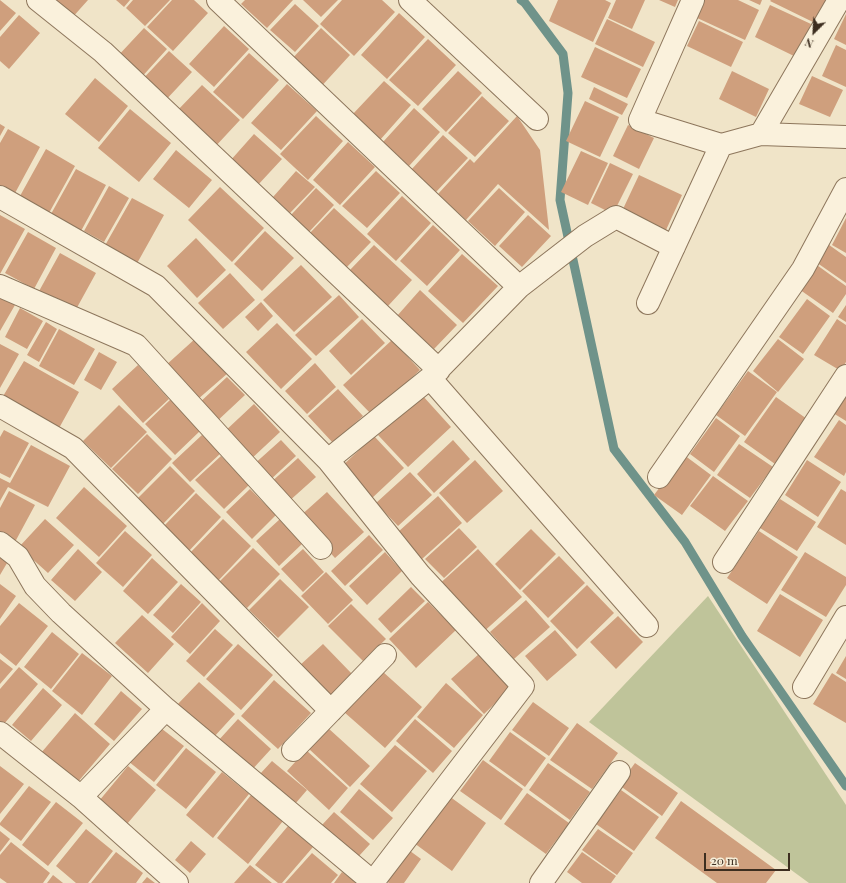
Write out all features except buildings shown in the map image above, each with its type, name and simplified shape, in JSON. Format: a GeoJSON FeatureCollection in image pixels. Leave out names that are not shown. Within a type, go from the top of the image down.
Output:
{"type":"FeatureCollection","features":[{"type":"Feature","properties":{"kind":"street"},"geometry":{"type":"LineString","coordinates":[[38,0],[103,52],[434,374],[647,626]]}},
{"type":"Feature","properties":{"kind":"street"},"geometry":{"type":"LineString","coordinates":[[218,0],[519,287]]}},
{"type":"Feature","properties":{"kind":"street"},"geometry":{"type":"LineString","coordinates":[[410,0],[537,119]]}},
{"type":"Feature","properties":{"kind":"street"},"geometry":{"type":"LineString","coordinates":[[693,0],[640,120],[721,144],[761,134],[846,137]]}},
{"type":"Feature","properties":{"kind":"street"},"geometry":{"type":"LineString","coordinates":[[761,134],[840,0]]}},
{"type":"Feature","properties":{"kind":"street"},"geometry":{"type":"LineString","coordinates":[[648,303],[721,144]]}},
{"type":"Feature","properties":{"kind":"street"},"geometry":{"type":"LineString","coordinates":[[659,477],[803,269],[846,189]]}},
{"type":"Feature","properties":{"kind":"street"},"geometry":{"type":"LineString","coordinates":[[0,197],[156,286],[328,460],[420,575],[523,686],[374,883],[166,709],[61,613],[35,586],[18,557],[0,543]]}},
{"type":"Feature","properties":{"kind":"street"},"geometry":{"type":"LineString","coordinates":[[328,460],[434,374],[519,287],[585,236],[616,217],[674,247]]}},
{"type":"Feature","properties":{"kind":"street"},"geometry":{"type":"LineString","coordinates":[[0,286],[136,345],[321,548]]}},
{"type":"Feature","properties":{"kind":"street"},"geometry":{"type":"LineString","coordinates":[[724,562],[846,376]]}},
{"type":"Feature","properties":{"kind":"street"},"geometry":{"type":"LineString","coordinates":[[0,406],[73,448],[331,711]]}},
{"type":"Feature","properties":{"kind":"street"},"geometry":{"type":"LineString","coordinates":[[804,687],[846,617]]}},
{"type":"Feature","properties":{"kind":"street"},"geometry":{"type":"LineString","coordinates":[[294,750],[384,655]]}},
{"type":"Feature","properties":{"kind":"street"},"geometry":{"type":"LineString","coordinates":[[81,797],[166,709]]}},
{"type":"Feature","properties":{"kind":"street"},"geometry":{"type":"LineString","coordinates":[[0,733],[81,797],[177,883]]}},
{"type":"Feature","properties":{"kind":"street"},"geometry":{"type":"LineString","coordinates":[[541,883],[619,772]]}},
{"type":"Feature","properties":{"kind":"green space"},"geometry":{"type":"Polygon","coordinates":[[[708,596],[846,805],[846,883],[809,883],[589,722],[708,596]]]}},
{"type":"Feature","properties":{"kind":"waterway"},"geometry":{"type":"LineString","coordinates":[[521,0],[525,3],[563,54],[568,93],[560,200],[614,449],[685,542],[742,636],[846,786]]}}]}
